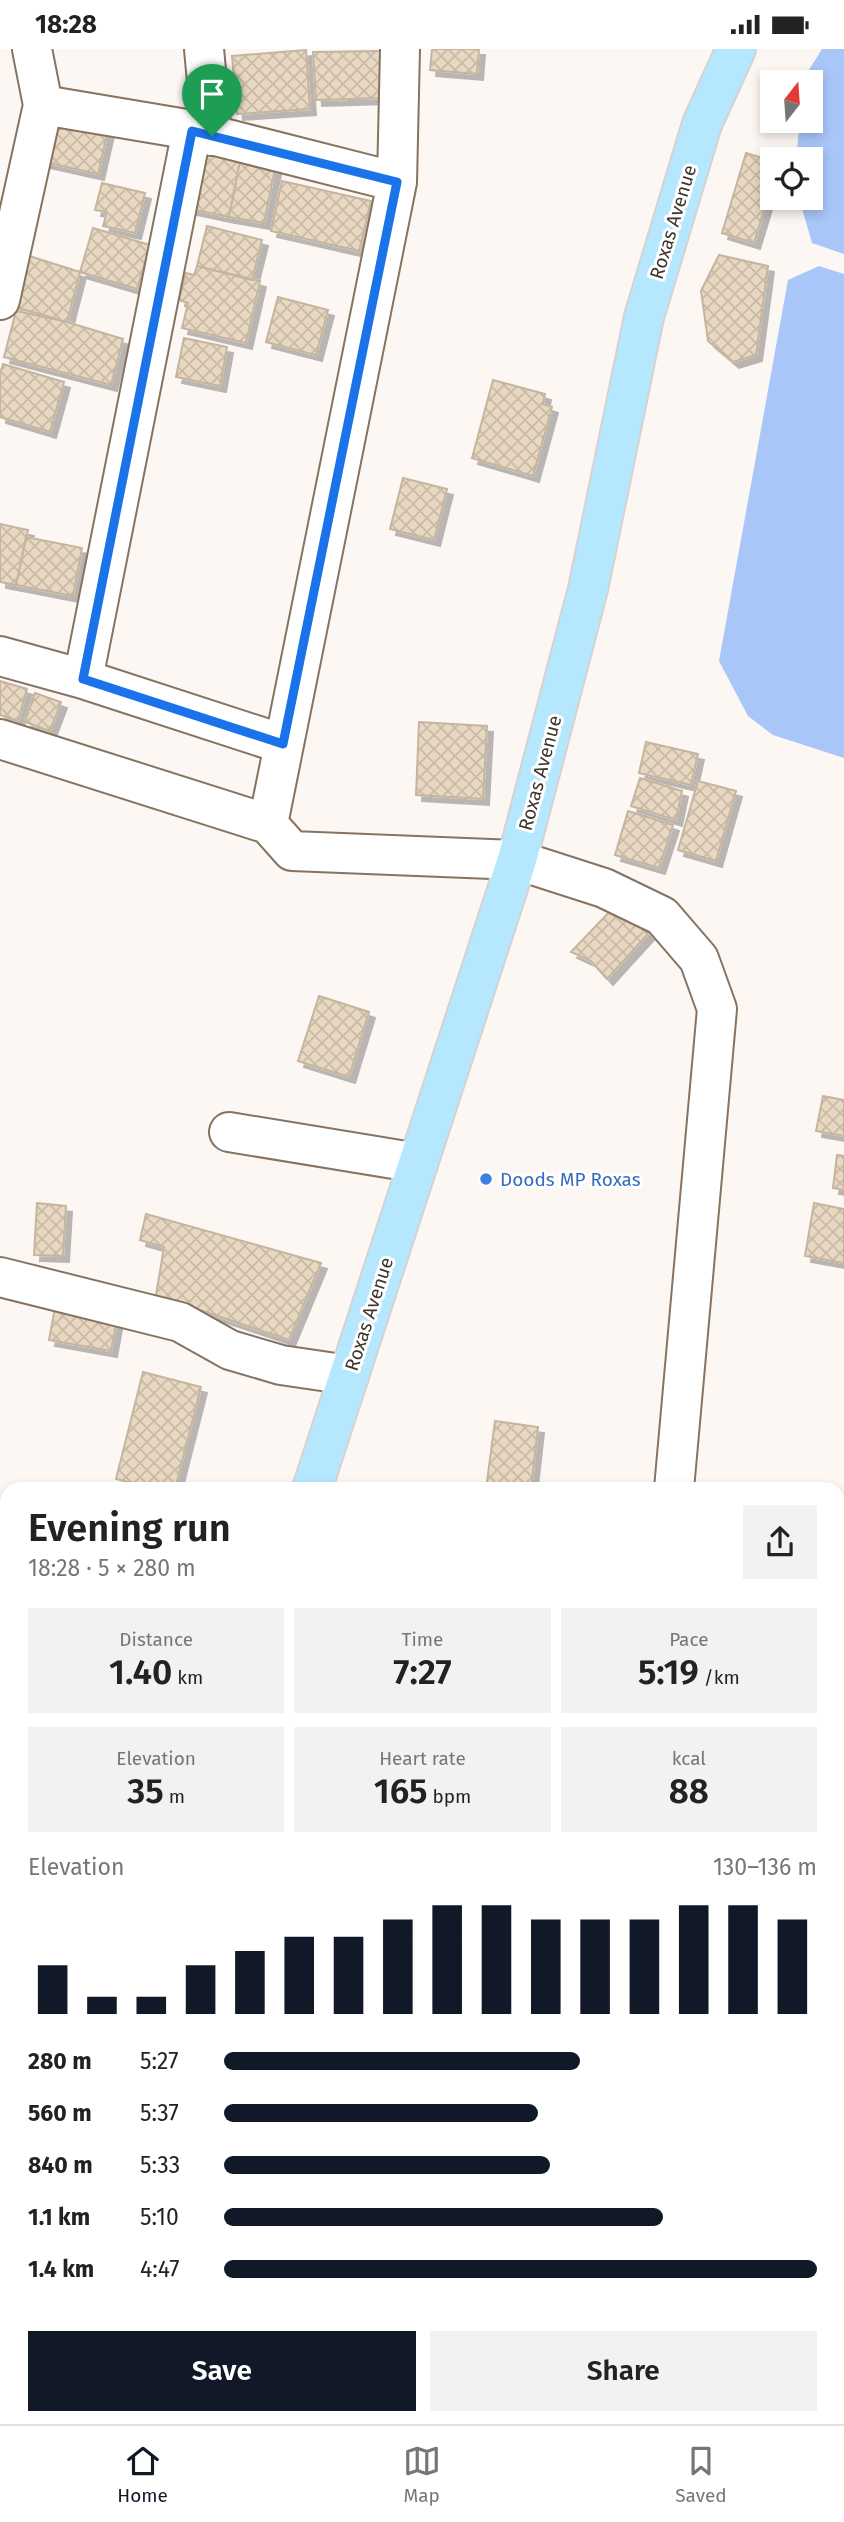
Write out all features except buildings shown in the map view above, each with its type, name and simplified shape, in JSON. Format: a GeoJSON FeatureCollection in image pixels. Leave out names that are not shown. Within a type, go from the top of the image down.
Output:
{"type":"FeatureCollection","features":[{"type":"Feature","properties":{"kind":"main road","name":"Roxas Avenue"},"geometry":{"type":"LineString","coordinates":[[314,1482],[517,860],[588,589],[644,317],[702,124],[736,49]]}},
{"type":"Feature","properties":{"kind":"street"},"geometry":{"type":"LineString","coordinates":[[0,300],[43,105],[32,49]]}},
{"type":"Feature","properties":{"kind":"street"},"geometry":{"type":"LineString","coordinates":[[83,679],[202,133],[204,49]]}},
{"type":"Feature","properties":{"kind":"street"},"geometry":{"type":"LineString","coordinates":[[268,824],[397,182],[400,49]]}},
{"type":"Feature","properties":{"kind":"street"},"geometry":{"type":"LineString","coordinates":[[43,105],[202,133],[397,182]]}},
{"type":"Feature","properties":{"kind":"street"},"geometry":{"type":"LineString","coordinates":[[0,656],[83,679],[283,744]]}},
{"type":"Feature","properties":{"kind":"street"},"geometry":{"type":"LineString","coordinates":[[0,739],[268,824],[292,851],[517,860],[604,888],[662,916],[699,959],[717,1009],[675,1482]]}},
{"type":"Feature","properties":{"kind":"street"},"geometry":{"type":"LineString","coordinates":[[229,1132],[418,1163]]}},
{"type":"Feature","properties":{"kind":"street"},"geometry":{"type":"LineString","coordinates":[[0,1277],[180,1322],[230,1350],[281,1365],[349,1375]]}},
{"type":"Feature","properties":{"kind":"water"},"geometry":{"type":"Polygon","coordinates":[[[822,49],[844,49],[844,254],[812,243],[802,210],[823,210],[823,147],[797,147],[799,133],[823,133],[823,70],[809,70],[822,49]]]}},
{"type":"Feature","properties":{"kind":"water"},"geometry":{"type":"Polygon","coordinates":[[[819,266],[844,274],[844,758],[773,735],[748,716],[719,661],[788,280],[819,266]]]}},
{"type":"Feature","properties":{"kind":"place","name":"Doods MP Roxas"},"geometry":{"type":"Point","coordinates":[486,1179]}},
{"type":"Feature","properties":{"kind":"route"},"geometry":{"type":"LineString","coordinates":[[192,131],[212,136],[397,182],[283,744],[83,679],[192,131]]}}]}
